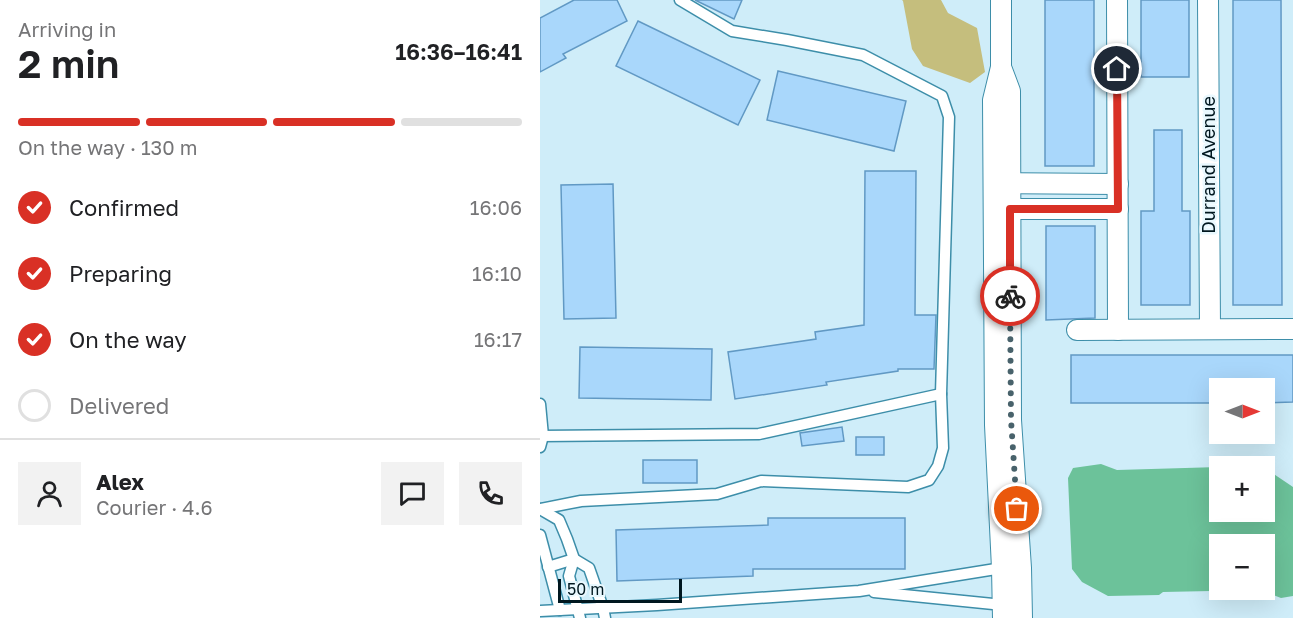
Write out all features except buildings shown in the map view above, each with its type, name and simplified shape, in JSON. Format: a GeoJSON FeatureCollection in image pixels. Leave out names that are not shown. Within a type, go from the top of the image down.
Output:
{"type":"FeatureCollection","features":[{"type":"Feature","properties":{"kind":"street"},"geometry":{"type":"LineString","coordinates":[[1001,0],[1001,68],[993,100],[1002,183],[995,426],[1012,568],[1012,612]]}},
{"type":"Feature","properties":{"kind":"street"},"geometry":{"type":"LineString","coordinates":[[1117,0],[1118,330]]}},
{"type":"Feature","properties":{"kind":"street","name":"Durrand Avenue"},"geometry":{"type":"LineString","coordinates":[[1208,0],[1210,329]]}},
{"type":"Feature","properties":{"kind":"street"},"geometry":{"type":"LineString","coordinates":[[1002,183],[1118,184]]}},
{"type":"Feature","properties":{"kind":"street"},"geometry":{"type":"LineString","coordinates":[[1071,184],[1072,209]]}},
{"type":"Feature","properties":{"kind":"street"},"geometry":{"type":"LineString","coordinates":[[1002,209],[1118,209]]}},
{"type":"Feature","properties":{"kind":"street"},"geometry":{"type":"LineString","coordinates":[[1077,330],[1293,329]]}},
{"type":"Feature","properties":{"kind":"lane"},"geometry":{"type":"LineString","coordinates":[[540,509],[581,501],[717,494],[761,481],[908,487],[929,480],[938,466],[943,448],[941,394],[950,117],[942,96],[863,55],[732,31],[680,0]]}},
{"type":"Feature","properties":{"kind":"lane"},"geometry":{"type":"LineString","coordinates":[[540,404],[541,440],[759,434],[941,394]]}},
{"type":"Feature","properties":{"kind":"lane"},"geometry":{"type":"LineString","coordinates":[[540,509],[558,520],[567,539],[574,559],[569,576],[579,614]]}},
{"type":"Feature","properties":{"kind":"lane"},"geometry":{"type":"LineString","coordinates":[[540,535],[560,610]]}},
{"type":"Feature","properties":{"kind":"lane"},"geometry":{"type":"LineString","coordinates":[[548,567],[574,559],[589,568],[604,613]]}},
{"type":"Feature","properties":{"kind":"lane"},"geometry":{"type":"LineString","coordinates":[[540,612],[560,610],[579,614],[604,613],[657,605],[859,591],[1012,568]]}},
{"type":"Feature","properties":{"kind":"lane"},"geometry":{"type":"LineString","coordinates":[[859,591],[1012,612]]}},
{"type":"Feature","properties":{"kind":"shaded area"},"geometry":{"type":"Polygon","coordinates":[[[902,0],[941,0],[948,13],[977,28],[985,72],[970,83],[923,66],[912,49],[902,0]]]}},
{"type":"Feature","properties":{"kind":"shaded area"},"geometry":{"type":"Polygon","coordinates":[[[1101,464],[1117,470],[1209,467],[1209,522],[1275,522],[1275,475],[1293,487],[1293,596],[1281,598],[1275,596],[1275,534],[1209,534],[1209,591],[1108,596],[1082,582],[1072,569],[1068,478],[1073,468],[1101,464]]]}},
{"type":"Feature","properties":{"kind":"way so far"},"geometry":{"type":"LineString","coordinates":[[1010,296],[1011,420],[1017,509]]}},
{"type":"Feature","properties":{"kind":"route"},"geometry":{"type":"LineString","coordinates":[[1010,296],[1010,209],[1118,209],[1117,69]]}}]}
